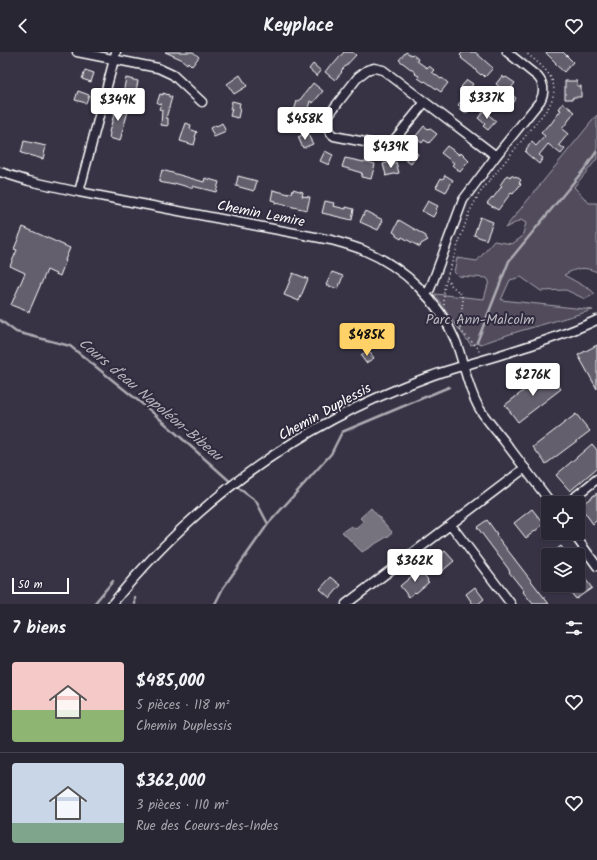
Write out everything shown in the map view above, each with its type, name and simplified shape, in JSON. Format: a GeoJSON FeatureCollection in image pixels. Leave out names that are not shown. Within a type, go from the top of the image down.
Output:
{"type":"FeatureCollection","features":[{"type":"Feature","properties":{"kind":"street"},"geometry":{"type":"LineString","coordinates":[[76,52],[115,56],[158,68],[173,75],[202,102]]}},
{"type":"Feature","properties":{"kind":"street"},"geometry":{"type":"LineString","coordinates":[[426,294],[430,289],[463,200],[543,96],[544,91],[541,80],[507,52]]}},
{"type":"Feature","properties":{"kind":"street"},"geometry":{"type":"LineString","coordinates":[[79,192],[115,56]]}},
{"type":"Feature","properties":{"kind":"street"},"geometry":{"type":"LineString","coordinates":[[424,102],[394,140],[384,145],[341,138],[330,133],[328,130],[326,121],[327,117],[358,77],[367,70],[374,68],[383,70],[496,156]]}},
{"type":"Feature","properties":{"kind":"street","name":"Chemin Lemire"},"geometry":{"type":"LineString","coordinates":[[0,172],[79,192],[331,240],[352,246],[371,254],[394,267],[426,294],[441,315],[456,343],[472,393],[478,406],[546,496]]}},
{"type":"Feature","properties":{"kind":"street","name":"Chemin Duplessis"},"geometry":{"type":"LineString","coordinates":[[112,604],[159,550],[207,505],[269,458],[320,426],[393,390],[463,365],[542,341],[597,320]]}},
{"type":"Feature","properties":{"kind":"street"},"geometry":{"type":"LineString","coordinates":[[346,604],[524,468]]}},
{"type":"Feature","properties":{"kind":"street"},"geometry":{"type":"LineString","coordinates":[[576,496],[597,479]]}},
{"type":"Feature","properties":{"kind":"street"},"geometry":{"type":"LineString","coordinates":[[451,525],[511,604]]}},
{"type":"Feature","properties":{"kind":"street"},"geometry":{"type":"LineString","coordinates":[[578,540],[597,566]]}},
{"type":"Feature","properties":{"kind":"path"},"geometry":{"type":"LineString","coordinates":[[444,308],[444,289],[448,274],[469,214],[479,194],[553,100],[554,85],[549,73],[525,52]]}},
{"type":"Feature","properties":{"kind":"path"},"geometry":{"type":"LineString","coordinates":[[448,274],[447,278],[451,285],[460,294],[463,300],[459,321],[461,332]]}},
{"type":"Feature","properties":{"kind":"path"},"geometry":{"type":"LineString","coordinates":[[456,326],[478,348],[483,360]]}},
{"type":"Feature","properties":{"kind":"green space","name":"Parc Ann-Malcolm"},"geometry":{"type":"Polygon","coordinates":[[[597,115],[597,159],[574,187],[589,203],[597,203],[597,272],[584,268],[564,275],[591,290],[595,294],[585,299],[566,290],[541,291],[521,277],[510,280],[501,300],[593,310],[513,333],[481,344],[471,345],[446,312],[435,294],[484,299],[489,281],[487,278],[458,276],[454,272],[457,258],[477,261],[494,241],[512,244],[522,237],[526,223],[521,220],[505,228],[597,115]]]}},
{"type":"Feature","properties":{"kind":"shaded area"},"geometry":{"type":"Polygon","coordinates":[[[371,508],[392,532],[390,535],[362,552],[342,532],[351,526],[356,529],[363,521],[360,518],[371,508]]]}},
{"type":"Feature","properties":{"kind":"building"},"geometry":{"type":"Polygon","coordinates":[[[165,52],[193,52],[199,57],[192,66],[188,62],[187,64],[181,59],[165,52]]]}},
{"type":"Feature","properties":{"kind":"building"},"geometry":{"type":"Polygon","coordinates":[[[344,52],[352,52],[356,55],[335,80],[325,72],[344,52]]]}},
{"type":"Feature","properties":{"kind":"building"},"geometry":{"type":"Polygon","coordinates":[[[406,52],[411,55],[412,54],[418,59],[417,61],[427,68],[429,66],[434,70],[432,72],[448,83],[441,92],[418,78],[419,76],[415,74],[416,73],[399,60],[406,52]]]}},
{"type":"Feature","properties":{"kind":"building"},"geometry":{"type":"Polygon","coordinates":[[[463,52],[475,52],[493,68],[485,77],[482,74],[481,75],[461,58],[462,57],[460,55],[463,52]]]}},
{"type":"Feature","properties":{"kind":"building"},"geometry":{"type":"Polygon","coordinates":[[[545,52],[563,52],[573,62],[564,72],[545,52]]]}},
{"type":"Feature","properties":{"kind":"building"},"geometry":{"type":"Polygon","coordinates":[[[313,64],[321,71],[317,76],[309,69],[313,64]]]}},
{"type":"Feature","properties":{"kind":"building"},"geometry":{"type":"Polygon","coordinates":[[[85,70],[94,73],[91,82],[82,79],[85,70]]]}},
{"type":"Feature","properties":{"kind":"building"},"geometry":{"type":"Polygon","coordinates":[[[240,75],[247,86],[234,94],[227,84],[240,75]]]}},
{"type":"Feature","properties":{"kind":"building"},"geometry":{"type":"Polygon","coordinates":[[[502,76],[515,83],[507,93],[496,84],[502,76]]]}},
{"type":"Feature","properties":{"kind":"building"},"geometry":{"type":"Polygon","coordinates":[[[126,78],[138,81],[135,96],[123,93],[126,78]]]}},
{"type":"Feature","properties":{"kind":"building"},"geometry":{"type":"Polygon","coordinates":[[[467,80],[473,84],[467,92],[461,87],[467,80]]]}},
{"type":"Feature","properties":{"kind":"building"},"geometry":{"type":"Polygon","coordinates":[[[565,81],[577,81],[577,86],[581,86],[581,97],[565,99],[565,81]]]}},
{"type":"Feature","properties":{"kind":"building"},"geometry":{"type":"Polygon","coordinates":[[[313,83],[323,91],[313,103],[310,101],[307,112],[305,111],[303,117],[293,114],[297,101],[299,101],[313,83]]]}},
{"type":"Feature","properties":{"kind":"building"},"geometry":{"type":"Polygon","coordinates":[[[78,91],[89,95],[86,103],[75,100],[78,91]]]}},
{"type":"Feature","properties":{"kind":"building"},"geometry":{"type":"Polygon","coordinates":[[[163,93],[169,95],[169,97],[172,97],[166,118],[168,118],[168,126],[161,125],[162,110],[159,109],[161,104],[157,103],[160,94],[163,95],[163,93]]]}},
{"type":"Feature","properties":{"kind":"building"},"geometry":{"type":"Polygon","coordinates":[[[511,94],[516,98],[510,106],[505,102],[511,94]]]}},
{"type":"Feature","properties":{"kind":"building"},"geometry":{"type":"Polygon","coordinates":[[[464,97],[474,105],[466,114],[459,109],[461,107],[458,105],[464,97]]]}},
{"type":"Feature","properties":{"kind":"building"},"geometry":{"type":"Polygon","coordinates":[[[232,101],[240,103],[238,118],[230,116],[232,101]]]}},
{"type":"Feature","properties":{"kind":"building"},"geometry":{"type":"Polygon","coordinates":[[[563,103],[575,112],[562,129],[568,134],[559,145],[565,149],[561,154],[548,144],[539,155],[543,158],[539,164],[525,152],[526,149],[532,142],[536,146],[545,136],[541,133],[549,124],[550,125],[561,110],[559,109],[563,103]]]}},
{"type":"Feature","properties":{"kind":"building"},"geometry":{"type":"Polygon","coordinates":[[[117,104],[129,108],[120,141],[109,138],[109,132],[117,104]]]}},
{"type":"Feature","properties":{"kind":"building"},"geometry":{"type":"Polygon","coordinates":[[[484,111],[496,121],[488,130],[483,126],[485,124],[478,118],[484,111]]]}},
{"type":"Feature","properties":{"kind":"building"},"geometry":{"type":"Polygon","coordinates":[[[186,123],[191,125],[190,129],[197,132],[194,145],[180,141],[186,123]]]}},
{"type":"Feature","properties":{"kind":"building"},"geometry":{"type":"Polygon","coordinates":[[[222,123],[226,132],[214,137],[210,128],[222,123]]]}},
{"type":"Feature","properties":{"kind":"building"},"geometry":{"type":"Polygon","coordinates":[[[424,126],[437,134],[429,143],[424,140],[422,143],[415,137],[424,126]]]}},
{"type":"Feature","properties":{"kind":"building"},"geometry":{"type":"Polygon","coordinates":[[[307,133],[313,144],[303,148],[298,137],[307,133]]]}},
{"type":"Feature","properties":{"kind":"building"},"geometry":{"type":"Polygon","coordinates":[[[24,141],[46,146],[43,159],[21,153],[24,141]]]}},
{"type":"Feature","properties":{"kind":"building"},"geometry":{"type":"Polygon","coordinates":[[[447,146],[460,155],[461,153],[469,161],[460,172],[452,165],[454,163],[441,153],[447,146]]]}},
{"type":"Feature","properties":{"kind":"building"},"geometry":{"type":"Polygon","coordinates":[[[410,149],[418,154],[411,164],[400,156],[405,150],[407,152],[410,149]]]}},
{"type":"Feature","properties":{"kind":"building"},"geometry":{"type":"Polygon","coordinates":[[[325,151],[333,155],[329,165],[320,161],[325,151]]]}},
{"type":"Feature","properties":{"kind":"building"},"geometry":{"type":"Polygon","coordinates":[[[345,158],[375,164],[371,179],[361,177],[362,173],[342,167],[345,158]]]}},
{"type":"Feature","properties":{"kind":"building"},"geometry":{"type":"Polygon","coordinates":[[[390,162],[391,168],[396,162],[399,173],[385,176],[383,164],[390,162]]]}},
{"type":"Feature","properties":{"kind":"building"},"geometry":{"type":"Polygon","coordinates":[[[162,170],[204,182],[205,178],[219,182],[216,192],[192,186],[192,188],[174,183],[174,185],[159,182],[162,170]]]}},
{"type":"Feature","properties":{"kind":"building"},"geometry":{"type":"Polygon","coordinates":[[[445,175],[453,180],[446,192],[436,187],[441,178],[443,179],[445,175]]]}},
{"type":"Feature","properties":{"kind":"building"},"geometry":{"type":"Polygon","coordinates":[[[507,175],[510,177],[511,175],[516,176],[521,180],[519,183],[521,184],[513,194],[511,193],[498,210],[487,203],[502,186],[500,185],[507,175]]]}},
{"type":"Feature","properties":{"kind":"building"},"geometry":{"type":"Polygon","coordinates":[[[238,176],[257,181],[254,191],[236,186],[238,176]]]}},
{"type":"Feature","properties":{"kind":"building"},"geometry":{"type":"Polygon","coordinates":[[[293,189],[303,192],[302,196],[310,197],[307,210],[275,203],[275,201],[271,200],[273,190],[289,194],[292,193],[293,189]]]}},
{"type":"Feature","properties":{"kind":"building"},"geometry":{"type":"Polygon","coordinates":[[[325,201],[334,203],[333,206],[354,209],[352,220],[322,213],[325,201]]]}},
{"type":"Feature","properties":{"kind":"building"},"geometry":{"type":"Polygon","coordinates":[[[428,201],[438,206],[433,217],[422,211],[428,201]]]}},
{"type":"Feature","properties":{"kind":"building"},"geometry":{"type":"Polygon","coordinates":[[[365,211],[383,220],[378,230],[360,222],[365,211]]]}},
{"type":"Feature","properties":{"kind":"building"},"geometry":{"type":"Polygon","coordinates":[[[480,217],[493,222],[486,240],[474,235],[480,217]]]}},
{"type":"Feature","properties":{"kind":"building"},"geometry":{"type":"Polygon","coordinates":[[[399,220],[426,236],[428,240],[421,244],[420,247],[402,237],[401,239],[396,236],[393,232],[399,220]]]}},
{"type":"Feature","properties":{"kind":"building"},"geometry":{"type":"Polygon","coordinates":[[[23,227],[70,248],[60,276],[47,270],[29,312],[11,305],[25,273],[10,266],[17,250],[14,249],[23,227]]]}},
{"type":"Feature","properties":{"kind":"building"},"geometry":{"type":"Polygon","coordinates":[[[332,272],[343,276],[338,289],[326,285],[332,272]]]}},
{"type":"Feature","properties":{"kind":"building"},"geometry":{"type":"Polygon","coordinates":[[[293,273],[308,279],[299,301],[284,295],[293,273]]]}},
{"type":"Feature","properties":{"kind":"building"},"geometry":{"type":"Polygon","coordinates":[[[376,323],[384,333],[373,342],[364,332],[376,323]]]}},
{"type":"Feature","properties":{"kind":"building"},"geometry":{"type":"Polygon","coordinates":[[[597,345],[597,389],[578,355],[597,345]]]}},
{"type":"Feature","properties":{"kind":"building"},"geometry":{"type":"Polygon","coordinates":[[[368,350],[374,358],[366,363],[361,356],[368,350]]]}},
{"type":"Feature","properties":{"kind":"building"},"geometry":{"type":"Polygon","coordinates":[[[548,372],[561,389],[518,422],[505,405],[548,372]]]}},
{"type":"Feature","properties":{"kind":"building"},"geometry":{"type":"Polygon","coordinates":[[[576,414],[590,431],[546,464],[533,447],[576,414]]]}},
{"type":"Feature","properties":{"kind":"building"},"geometry":{"type":"Polygon","coordinates":[[[592,444],[597,450],[597,468],[570,491],[556,475],[592,444]]]}},
{"type":"Feature","properties":{"kind":"building"},"geometry":{"type":"Polygon","coordinates":[[[597,493],[597,520],[593,524],[585,513],[585,502],[597,493]]]}},
{"type":"Feature","properties":{"kind":"building"},"geometry":{"type":"Polygon","coordinates":[[[532,509],[541,520],[541,526],[526,538],[514,523],[532,509]]]}},
{"type":"Feature","properties":{"kind":"building"},"geometry":{"type":"Polygon","coordinates":[[[487,520],[497,534],[496,535],[549,604],[533,604],[523,592],[524,591],[509,572],[510,571],[477,527],[487,520]]]}},
{"type":"Feature","properties":{"kind":"building"},"geometry":{"type":"Polygon","coordinates":[[[445,551],[454,561],[441,572],[432,561],[445,551]]]}},
{"type":"Feature","properties":{"kind":"building"},"geometry":{"type":"Polygon","coordinates":[[[420,569],[429,582],[409,597],[400,586],[420,569]]]}},
{"type":"Feature","properties":{"kind":"building"},"geometry":{"type":"Polygon","coordinates":[[[331,577],[341,585],[330,598],[320,589],[331,577]]]}},
{"type":"Feature","properties":{"kind":"building"},"geometry":{"type":"Polygon","coordinates":[[[585,578],[592,588],[576,599],[570,592],[585,592],[585,578]]]}},
{"type":"Feature","properties":{"kind":"building"},"geometry":{"type":"Polygon","coordinates":[[[475,587],[484,599],[478,604],[473,604],[466,594],[475,587]]]}},
{"type":"Feature","properties":{"kind":"waterway"},"geometry":{"type":"LineString","coordinates":[[477,342],[509,261],[586,167],[597,151]]}},
{"type":"Feature","properties":{"kind":"waterway","name":"Cours d'eau Napoléon-Bibeau"},"geometry":{"type":"LineString","coordinates":[[0,320],[16,332],[70,346],[151,411],[233,484],[256,501],[268,524]]}},
{"type":"Feature","properties":{"kind":"waterway"},"geometry":{"type":"LineString","coordinates":[[215,604],[223,588],[268,524],[331,454],[342,432],[449,387]]}},
{"type":"Feature","properties":{"kind":"waterway"},"geometry":{"type":"LineString","coordinates":[[94,604],[113,581]]}},
{"type":"Feature","properties":{"kind":"waterway"},"geometry":{"type":"LineString","coordinates":[[135,598],[135,604]]}}]}
